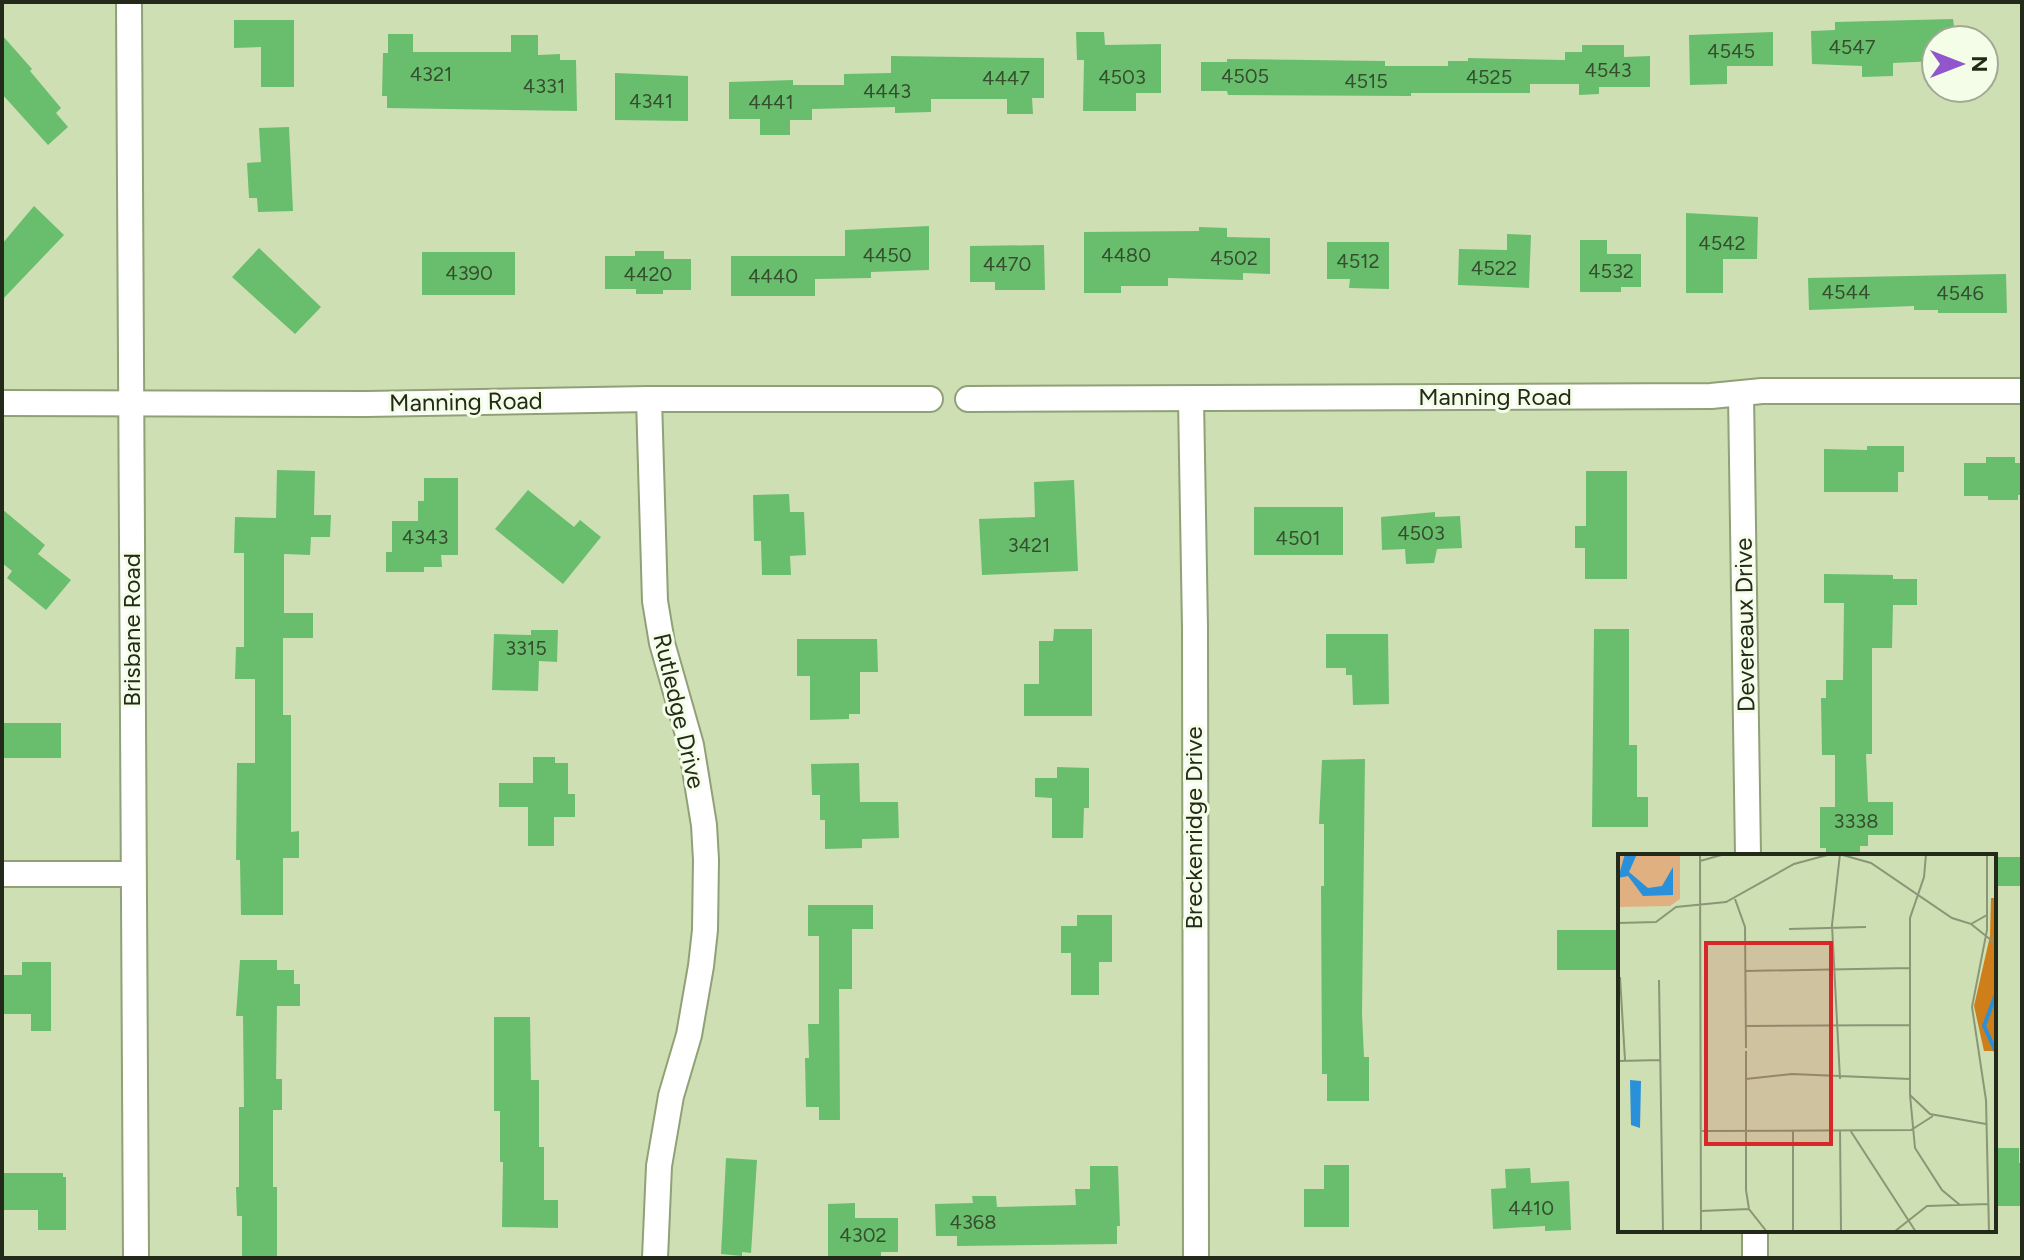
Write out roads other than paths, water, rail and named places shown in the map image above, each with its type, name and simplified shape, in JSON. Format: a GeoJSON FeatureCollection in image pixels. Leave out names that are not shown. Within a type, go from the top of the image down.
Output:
{"type":"FeatureCollection","features":[{"type":"Feature","properties":{"kind":"street","name":"Brisbane Road"},"geometry":{"type":"LineString","coordinates":[[129,2],[136,1258]]}},
{"type":"Feature","properties":{"kind":"street","name":"Manning Road"},"geometry":{"type":"LineString","coordinates":[[968,399],[1695,397],[1762,391],[2022,391]]}},
{"type":"Feature","properties":{"kind":"street","name":"Devereaux Drive"},"geometry":{"type":"LineString","coordinates":[[1741,394],[1748,854]]}},
{"type":"Feature","properties":{"kind":"street","name":"Manning Road"},"geometry":{"type":"LineString","coordinates":[[2,403],[367,404],[649,399],[930,399]]}},
{"type":"Feature","properties":{"kind":"street","name":"Rutledge Drive"},"geometry":{"type":"LineString","coordinates":[[649,399],[655,601],[662,643],[691,745],[704,825],[706,860],[701,966],[689,1035],[671,1096],[659,1166],[655,1258]]}},
{"type":"Feature","properties":{"kind":"street","name":"Breckenridge Drive"},"geometry":{"type":"LineString","coordinates":[[1191,399],[1195,628],[1196,1258]]}},
{"type":"Feature","properties":{"kind":"street"},"geometry":{"type":"LineString","coordinates":[[2,874],[133,874]]}},
{"type":"Feature","properties":{"kind":"street"},"geometry":{"type":"LineString","coordinates":[[1755,1232],[1755,1258]]}}]}
